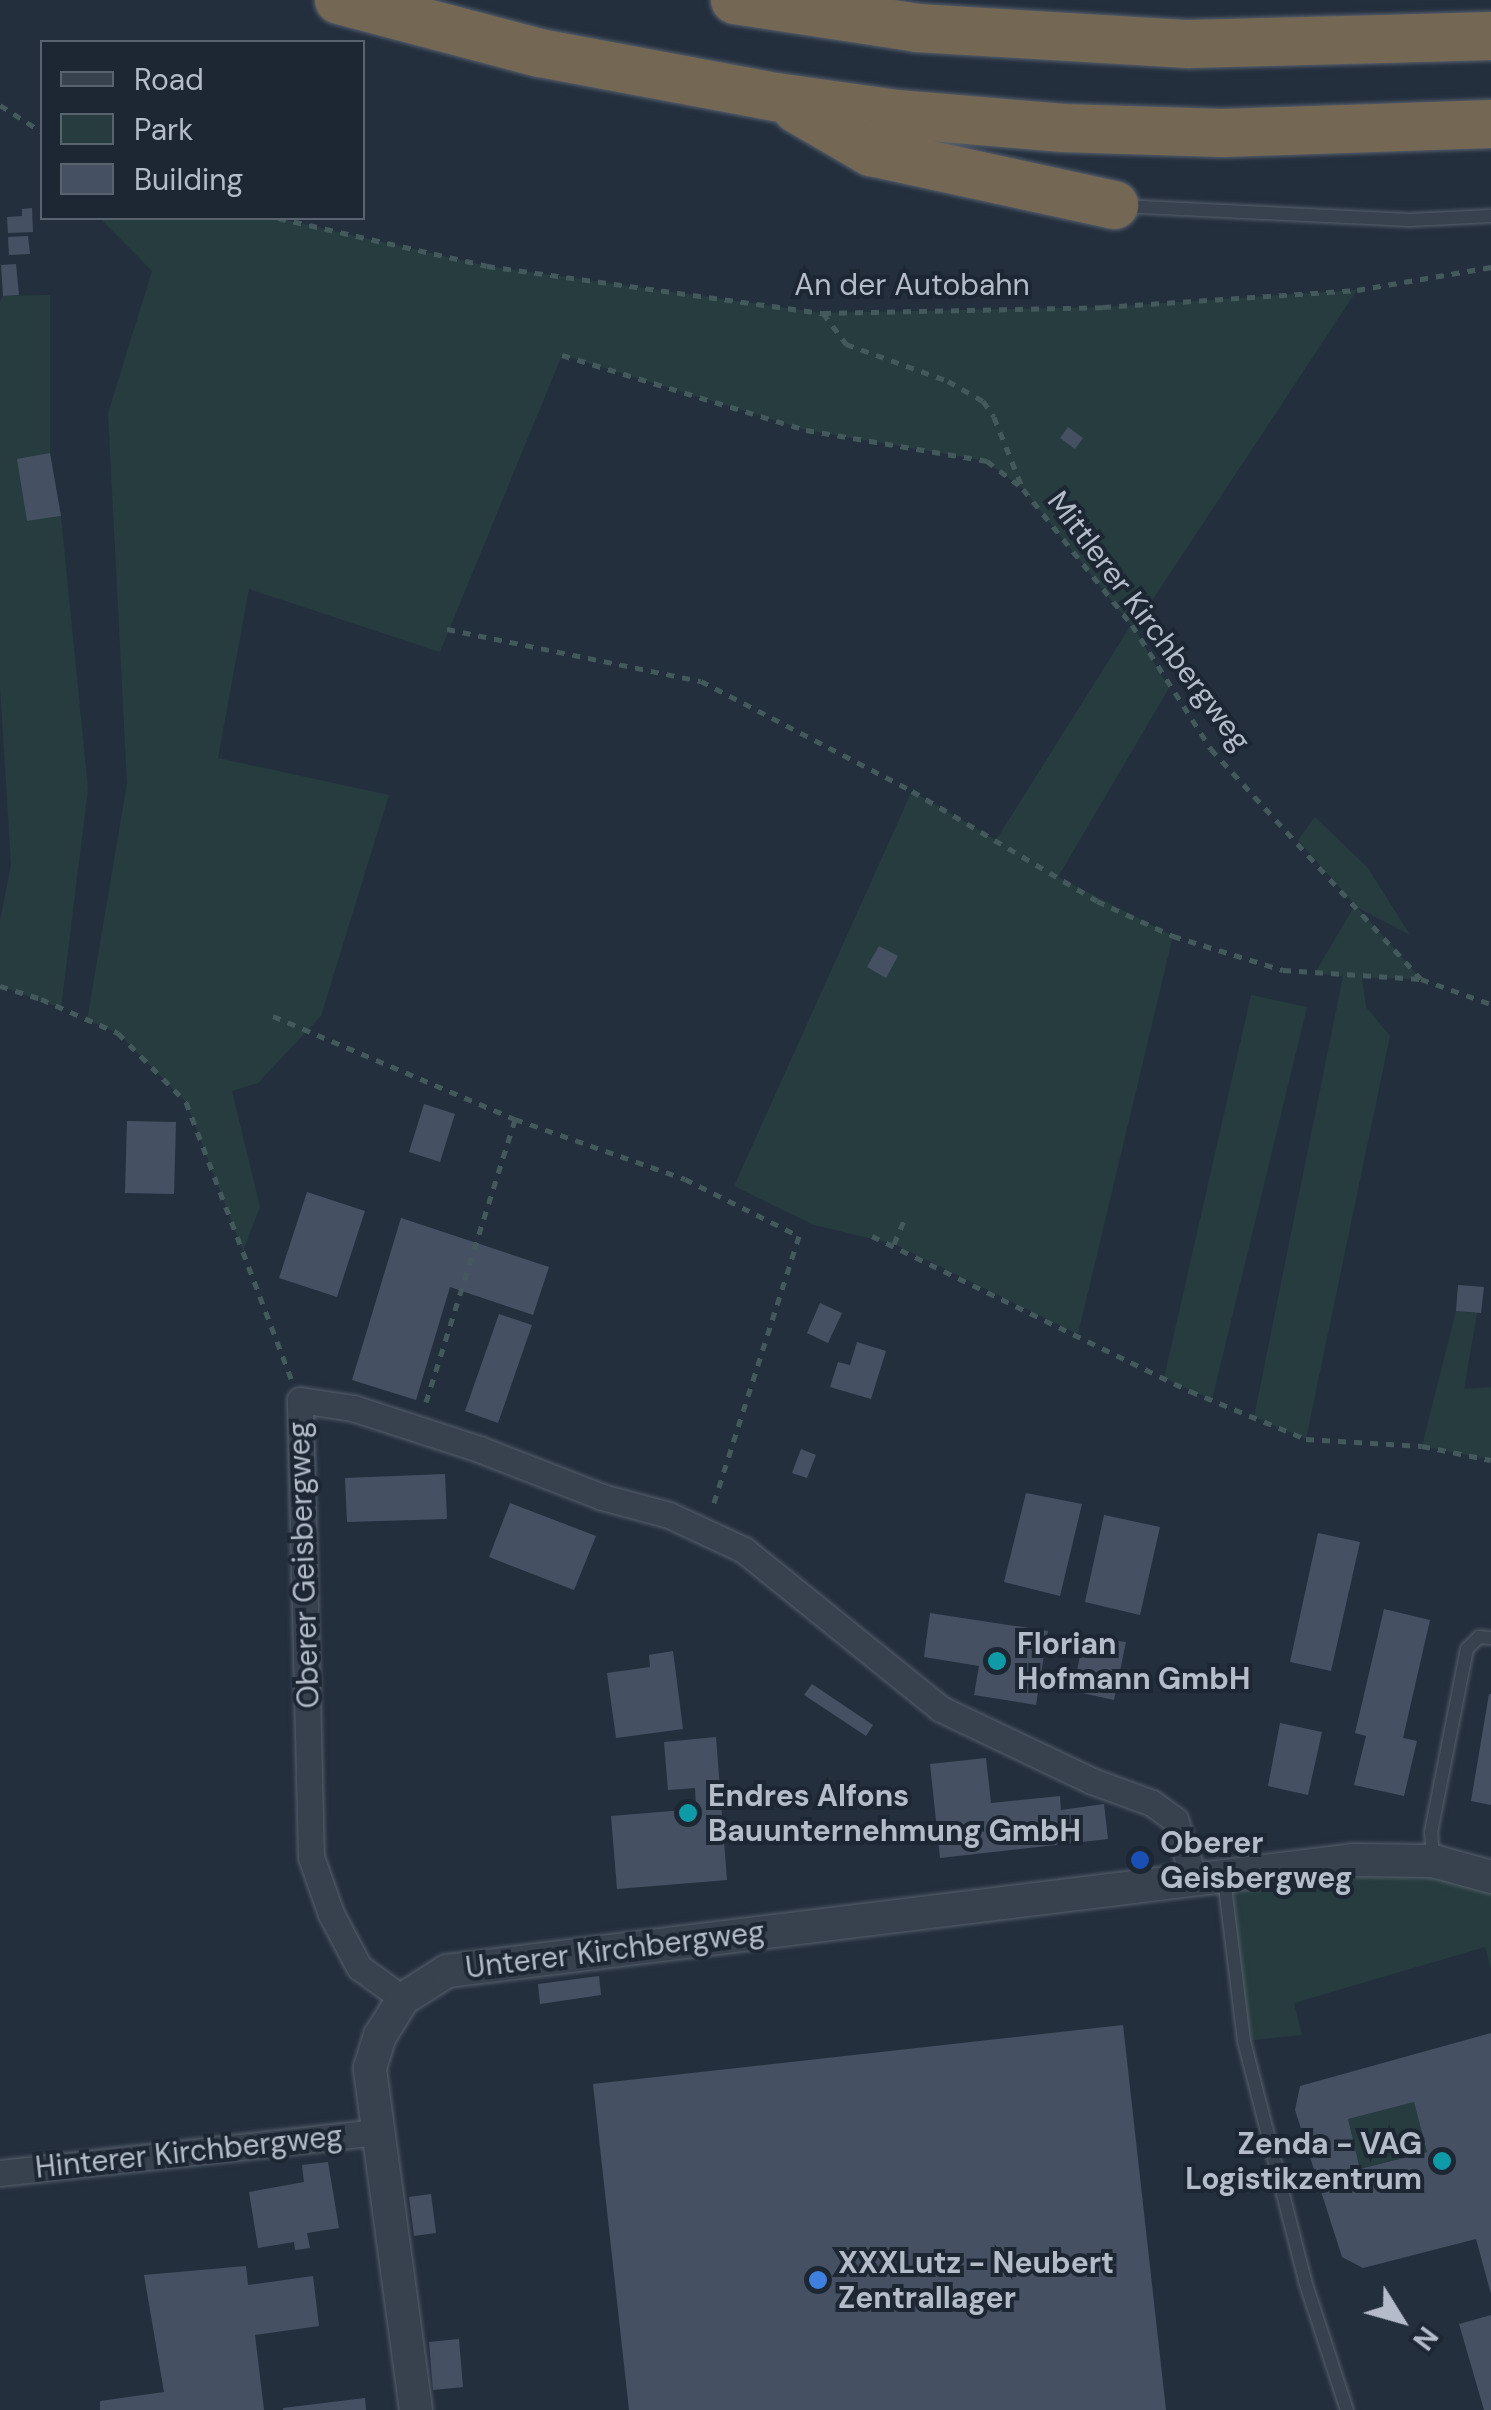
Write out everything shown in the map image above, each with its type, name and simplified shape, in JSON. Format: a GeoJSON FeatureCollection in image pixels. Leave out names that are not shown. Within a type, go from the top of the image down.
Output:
{"type":"FeatureCollection","features":[{"type":"Feature","properties":{"kind":"highway"},"geometry":{"type":"LineString","coordinates":[[339,0],[540,53],[776,97],[897,114],[1083,129],[1222,133],[1491,124]]}},
{"type":"Feature","properties":{"kind":"highway"},"geometry":{"type":"LineString","coordinates":[[736,0],[917,28],[1190,44],[1491,36]]}},
{"type":"Feature","properties":{"kind":"highway"},"geometry":{"type":"LineString","coordinates":[[776,97],[870,152],[1114,205]]}},
{"type":"Feature","properties":{"kind":"street"},"geometry":{"type":"LineString","coordinates":[[300,1400],[354,1408],[418,1429],[602,1498],[669,1515],[744,1550],[941,1709],[1092,1780],[1152,1802],[1175,1820],[1209,1880]]}},
{"type":"Feature","properties":{"kind":"street","name":"Oberer Geisbergweg"},"geometry":{"type":"LineString","coordinates":[[300,1400],[310,1857],[331,1914],[359,1967],[403,1999]]}},
{"type":"Feature","properties":{"kind":"street","name":"Unterer Kirchbergweg"},"geometry":{"type":"LineString","coordinates":[[416,2410],[370,2068],[380,2036],[403,1999],[447,1971],[1354,1860],[1433,1861],[1491,1876]]}},
{"type":"Feature","properties":{"kind":"street","name":"Hinterer Kirchbergweg"},"geometry":{"type":"LineString","coordinates":[[0,2172],[379,2132]]}},
{"type":"Feature","properties":{"kind":"lane"},"geometry":{"type":"LineString","coordinates":[[1114,205],[1410,220],[1491,216]]}},
{"type":"Feature","properties":{"kind":"lane"},"geometry":{"type":"LineString","coordinates":[[1433,1861],[1431,1832],[1467,1649],[1479,1637],[1491,1638]]}},
{"type":"Feature","properties":{"kind":"lane"},"geometry":{"type":"LineString","coordinates":[[1209,1880],[1244,2041],[1306,2281],[1347,2410]]}},
{"type":"Feature","properties":{"kind":"path"},"geometry":{"type":"LineString","coordinates":[[0,105],[40,131]]}},
{"type":"Feature","properties":{"kind":"path","name":"An der Autobahn"},"geometry":{"type":"LineString","coordinates":[[287,220],[487,266],[823,313],[1103,306],[1358,290],[1491,267]]}},
{"type":"Feature","properties":{"kind":"path","name":"Mittlerer Kirchbergweg"},"geometry":{"type":"LineString","coordinates":[[823,313],[846,344],[948,380],[982,401],[994,417],[1023,489],[1132,625],[1211,749],[1421,979],[1491,1004]]}},
{"type":"Feature","properties":{"kind":"path"},"geometry":{"type":"LineString","coordinates":[[562,355],[806,430],[986,461],[1023,489]]}},
{"type":"Feature","properties":{"kind":"path"},"geometry":{"type":"LineString","coordinates":[[448,628],[700,682],[912,791],[1097,900],[1173,936],[1283,970],[1421,979]]}},
{"type":"Feature","properties":{"kind":"path","name":"Oberer Geisbergweg"},"geometry":{"type":"LineString","coordinates":[[0,986],[41,999],[118,1034],[186,1102],[300,1400]]}},
{"type":"Feature","properties":{"kind":"path"},"geometry":{"type":"LineString","coordinates":[[273,1016],[515,1119],[684,1179],[799,1236],[705,1532]]}},
{"type":"Feature","properties":{"kind":"path"},"geometry":{"type":"LineString","coordinates":[[418,1429],[515,1119]]}},
{"type":"Feature","properties":{"kind":"path"},"geometry":{"type":"LineString","coordinates":[[894,1244],[904,1220]]}},
{"type":"Feature","properties":{"kind":"path"},"geometry":{"type":"LineString","coordinates":[[872,1236],[1190,1391],[1306,1439],[1422,1446],[1491,1460]]}},
{"type":"Feature","properties":{"kind":"green space"},"geometry":{"type":"Polygon","coordinates":[[[102,220],[287,220],[487,266],[823,313],[1103,307],[1357,290],[1134,628],[1169,688],[1058,877],[1173,936],[1078,1334],[894,1244],[814,1225],[734,1186],[912,791],[996,840],[1131,625],[1023,489],[986,461],[806,430],[562,355],[440,652],[249,589],[218,758],[389,795],[321,1016],[258,1083],[232,1091],[260,1207],[243,1251],[186,1102],[118,1033],[87,1020],[127,784],[108,413],[152,271],[102,220]]]}},
{"type":"Feature","properties":{"kind":"green space"},"geometry":{"type":"Polygon","coordinates":[[[50,295],[50,453],[27,521],[61,516],[88,789],[61,1008],[0,986],[0,921],[11,865],[0,687],[0,301],[3,296],[50,295]]]}},
{"type":"Feature","properties":{"kind":"green space"},"geometry":{"type":"Polygon","coordinates":[[[1315,817],[1368,868],[1410,935],[1358,908],[1421,979],[1362,978],[1366,1007],[1390,1036],[1306,1439],[1254,1417],[1343,976],[1315,973],[1355,905],[1298,840],[1315,817]]]}},
{"type":"Feature","properties":{"kind":"green space"},"geometry":{"type":"Polygon","coordinates":[[[1251,995],[1307,1007],[1212,1400],[1164,1378],[1251,995]]]}},
{"type":"Feature","properties":{"kind":"green space"},"geometry":{"type":"Polygon","coordinates":[[[1456,1311],[1477,1313],[1464,1389],[1491,1387],[1491,1460],[1422,1446],[1456,1311]]]}},
{"type":"Feature","properties":{"kind":"green space"},"geometry":{"type":"Polygon","coordinates":[[[1353,1860],[1491,1877],[1491,1969],[1485,1947],[1294,2003],[1302,2035],[1244,2041],[1224,1878],[1353,1860]]]}},
{"type":"Feature","properties":{"kind":"green space"},"geometry":{"type":"Polygon","coordinates":[[[1414,2102],[1427,2152],[1360,2169],[1348,2119],[1414,2102]]]}},
{"type":"Feature","properties":{"kind":"building"},"geometry":{"type":"Polygon","coordinates":[[[32,208],[33,232],[8,233],[7,217],[22,216],[22,209],[32,208]]]}},
{"type":"Feature","properties":{"kind":"building"},"geometry":{"type":"Polygon","coordinates":[[[28,236],[30,254],[9,255],[8,237],[28,236]]]}},
{"type":"Feature","properties":{"kind":"building"},"geometry":{"type":"Polygon","coordinates":[[[16,264],[19,295],[3,296],[1,265],[16,264]]]}},
{"type":"Feature","properties":{"kind":"building"},"geometry":{"type":"Polygon","coordinates":[[[1068,427],[1083,438],[1075,449],[1060,438],[1068,427]]]}},
{"type":"Feature","properties":{"kind":"building"},"geometry":{"type":"Polygon","coordinates":[[[50,453],[61,516],[27,521],[17,459],[50,453]]]}},
{"type":"Feature","properties":{"kind":"building"},"geometry":{"type":"Polygon","coordinates":[[[879,946],[898,956],[886,978],[867,967],[879,946]]]}},
{"type":"Feature","properties":{"kind":"building"},"geometry":{"type":"Polygon","coordinates":[[[424,1104],[455,1114],[440,1162],[409,1152],[424,1104]]]}},
{"type":"Feature","properties":{"kind":"building"},"geometry":{"type":"Polygon","coordinates":[[[127,1121],[176,1122],[174,1194],[125,1193],[127,1121]]]}},
{"type":"Feature","properties":{"kind":"building"},"geometry":{"type":"Polygon","coordinates":[[[307,1192],[365,1211],[337,1297],[279,1278],[307,1192]]]}},
{"type":"Feature","properties":{"kind":"building"},"geometry":{"type":"Polygon","coordinates":[[[401,1218],[549,1267],[533,1315],[450,1287],[416,1400],[352,1380],[401,1218]]]}},
{"type":"Feature","properties":{"kind":"building"},"geometry":{"type":"Polygon","coordinates":[[[1458,1285],[1484,1287],[1481,1313],[1456,1311],[1458,1285]]]}},
{"type":"Feature","properties":{"kind":"building"},"geometry":{"type":"Polygon","coordinates":[[[820,1303],[842,1313],[828,1343],[807,1333],[820,1303]]]}},
{"type":"Feature","properties":{"kind":"building"},"geometry":{"type":"Polygon","coordinates":[[[499,1314],[532,1325],[498,1423],[465,1411],[499,1314]]]}},
{"type":"Feature","properties":{"kind":"building"},"geometry":{"type":"Polygon","coordinates":[[[857,1342],[886,1351],[871,1399],[830,1387],[838,1362],[850,1365],[857,1342]]]}},
{"type":"Feature","properties":{"kind":"building"},"geometry":{"type":"Polygon","coordinates":[[[801,1449],[816,1455],[807,1478],[792,1473],[801,1449]]]}},
{"type":"Feature","properties":{"kind":"building"},"geometry":{"type":"Polygon","coordinates":[[[445,1474],[447,1519],[347,1522],[345,1478],[445,1474]]]}},
{"type":"Feature","properties":{"kind":"building"},"geometry":{"type":"Polygon","coordinates":[[[1026,1493],[1082,1504],[1060,1596],[1004,1582],[1026,1493]]]}},
{"type":"Feature","properties":{"kind":"building"},"geometry":{"type":"Polygon","coordinates":[[[510,1503],[596,1536],[574,1590],[489,1557],[510,1503]]]}},
{"type":"Feature","properties":{"kind":"building"},"geometry":{"type":"Polygon","coordinates":[[[1104,1515],[1160,1527],[1140,1615],[1085,1602],[1104,1515]]]}},
{"type":"Feature","properties":{"kind":"building"},"geometry":{"type":"Polygon","coordinates":[[[1318,1533],[1360,1542],[1331,1671],[1290,1662],[1318,1533]]]}},
{"type":"Feature","properties":{"kind":"building"},"geometry":{"type":"Polygon","coordinates":[[[1384,1609],[1430,1620],[1403,1738],[1417,1741],[1404,1796],[1354,1785],[1366,1736],[1355,1733],[1384,1609]]]}},
{"type":"Feature","properties":{"kind":"building","name":"Florian Hofmann GmbH"},"geometry":{"type":"Polygon","coordinates":[[[930,1613],[1048,1631],[1036,1705],[974,1695],[979,1666],[924,1657],[930,1613]]]}},
{"type":"Feature","properties":{"kind":"building"},"geometry":{"type":"Polygon","coordinates":[[[1084,1636],[1126,1642],[1114,1700],[1073,1691],[1084,1636]]]}},
{"type":"Feature","properties":{"kind":"building"},"geometry":{"type":"Polygon","coordinates":[[[673,1651],[683,1729],[616,1738],[607,1673],[650,1667],[649,1655],[673,1651]]]}},
{"type":"Feature","properties":{"kind":"building"},"geometry":{"type":"Polygon","coordinates":[[[812,1684],[873,1725],[866,1736],[804,1695],[812,1684]]]}},
{"type":"Feature","properties":{"kind":"building"},"geometry":{"type":"Polygon","coordinates":[[[1491,1694],[1491,1805],[1471,1801],[1491,1694]]]}},
{"type":"Feature","properties":{"kind":"building"},"geometry":{"type":"Polygon","coordinates":[[[1280,1723],[1322,1732],[1308,1795],[1268,1786],[1280,1723]]]}},
{"type":"Feature","properties":{"kind":"building","name":"Endres Alfons Bauunternehmung GmbH"},"geometry":{"type":"Polygon","coordinates":[[[716,1737],[727,1880],[617,1889],[611,1816],[696,1809],[695,1788],[668,1790],[664,1742],[716,1737]]]}},
{"type":"Feature","properties":{"kind":"building"},"geometry":{"type":"Polygon","coordinates":[[[986,1758],[991,1803],[1060,1796],[1061,1810],[1104,1804],[1108,1839],[940,1858],[930,1764],[986,1758]]]}},
{"type":"Feature","properties":{"kind":"building"},"geometry":{"type":"Polygon","coordinates":[[[599,1976],[601,1995],[540,2004],[538,1984],[599,1976]]]}},
{"type":"Feature","properties":{"kind":"building"},"geometry":{"type":"Polygon","coordinates":[[[1123,2025],[1166,2410],[629,2410],[593,2084],[1123,2025]]]}},
{"type":"Feature","properties":{"kind":"building","name":"Zenda - VAG Logistikzentrum"},"geometry":{"type":"Polygon","coordinates":[[[1491,2033],[1491,2294],[1476,2239],[1363,2268],[1342,2257],[1295,2110],[1300,2086],[1491,2033]],[[1414,2102],[1348,2119],[1360,2169],[1427,2152],[1414,2102]]]}},
{"type":"Feature","properties":{"kind":"building"},"geometry":{"type":"Polygon","coordinates":[[[328,2162],[339,2228],[307,2233],[310,2248],[295,2250],[294,2242],[258,2248],[249,2192],[304,2182],[302,2165],[328,2162]]]}},
{"type":"Feature","properties":{"kind":"building"},"geometry":{"type":"Polygon","coordinates":[[[431,2194],[436,2233],[414,2236],[409,2197],[431,2194]]]}},
{"type":"Feature","properties":{"kind":"building"},"geometry":{"type":"Polygon","coordinates":[[[246,2266],[248,2285],[313,2276],[319,2326],[255,2335],[264,2410],[100,2410],[100,2401],[164,2392],[144,2275],[246,2266]]]}},
{"type":"Feature","properties":{"kind":"building"},"geometry":{"type":"Polygon","coordinates":[[[1491,2315],[1491,2410],[1484,2410],[1459,2324],[1491,2315]]]}},
{"type":"Feature","properties":{"kind":"building"},"geometry":{"type":"Polygon","coordinates":[[[459,2339],[463,2387],[433,2390],[429,2342],[459,2339]]]}},
{"type":"Feature","properties":{"kind":"building"},"geometry":{"type":"Polygon","coordinates":[[[365,2398],[366,2410],[283,2410],[283,2408],[365,2398]]]}},
{"type":"Feature","properties":{"kind":"place","name":"Florian Hofmann GmbH"},"geometry":{"type":"Point","coordinates":[997,1661]}},
{"type":"Feature","properties":{"kind":"place","name":"Endres Alfons Bauunternehmung GmbH"},"geometry":{"type":"Point","coordinates":[688,1813]}},
{"type":"Feature","properties":{"kind":"place","name":"Oberer Geisbergweg"},"geometry":{"type":"Point","coordinates":[1140,1860]}},
{"type":"Feature","properties":{"kind":"place","name":"Zenda - VAG Logistikzentrum"},"geometry":{"type":"Point","coordinates":[1442,2161]}},
{"type":"Feature","properties":{"kind":"place","name":"XXXLutz - Neubert Zentrallager"},"geometry":{"type":"Point","coordinates":[818,2280]}}]}
